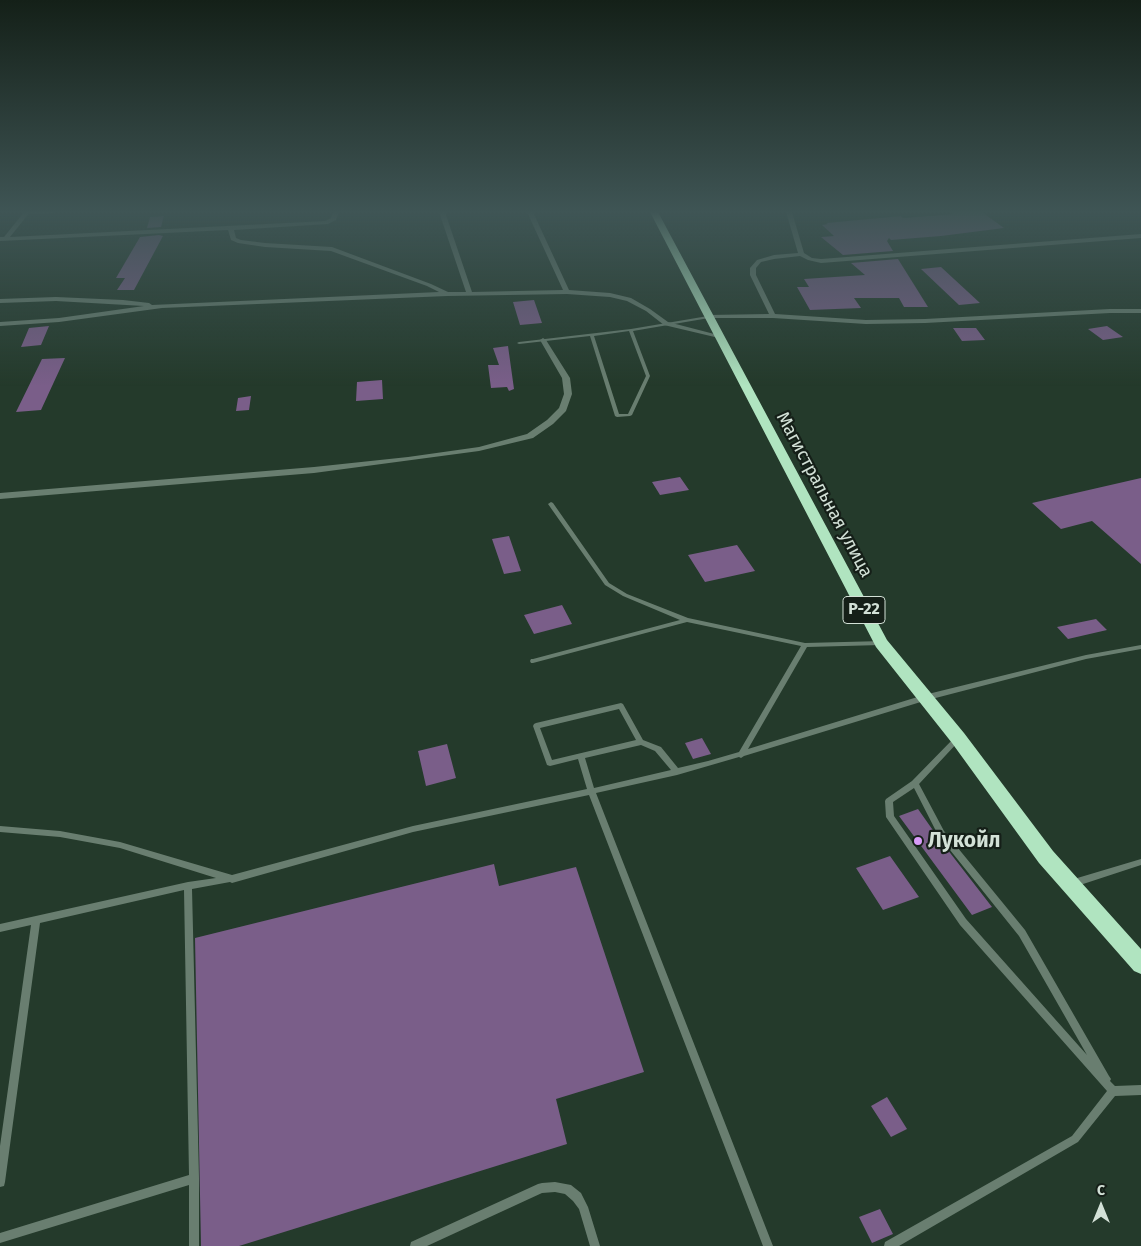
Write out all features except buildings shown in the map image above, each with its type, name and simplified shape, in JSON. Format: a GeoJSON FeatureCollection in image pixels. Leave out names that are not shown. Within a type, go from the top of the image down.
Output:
{"type":"FeatureCollection","features":[{"type":"Feature","properties":{"kind":"highway","name":"Магистральная улица"},"geometry":{"type":"LineString","coordinates":[[684,270],[881,643],[958,738],[1046,858],[1141,964]]}},
{"type":"Feature","properties":{"kind":"street"},"geometry":{"type":"LineString","coordinates":[[389,270],[447,294]]}},
{"type":"Feature","properties":{"kind":"street"},"geometry":{"type":"LineString","coordinates":[[462,270],[470,294]]}},
{"type":"Feature","properties":{"kind":"street"},"geometry":{"type":"LineString","coordinates":[[558,270],[568,292]]}},
{"type":"Feature","properties":{"kind":"street"},"geometry":{"type":"LineString","coordinates":[[753,270],[753,275],[773,316]]}},
{"type":"Feature","properties":{"kind":"street"},"geometry":{"type":"LineString","coordinates":[[0,324],[59,320],[162,306],[447,294],[568,292],[629,299],[648,310],[666,324],[719,336]]}},
{"type":"Feature","properties":{"kind":"street"},"geometry":{"type":"LineString","coordinates":[[0,301],[56,299],[162,306]]}},
{"type":"Feature","properties":{"kind":"street"},"geometry":{"type":"LineString","coordinates":[[1123,311],[1141,317]]}},
{"type":"Feature","properties":{"kind":"street"},"geometry":{"type":"LineString","coordinates":[[708,317],[773,316],[866,322],[924,322],[1141,311]]}},
{"type":"Feature","properties":{"kind":"street"},"geometry":{"type":"LineString","coordinates":[[0,496],[324,469],[479,449],[530,436],[564,409],[568,394],[566,378],[543,340]]}},
{"type":"Feature","properties":{"kind":"lane"},"geometry":{"type":"LineString","coordinates":[[519,343],[631,330],[708,317]]}},
{"type":"Feature","properties":{"kind":"lane"},"geometry":{"type":"LineString","coordinates":[[592,334],[617,416],[630,415],[648,376],[631,330]]}},
{"type":"Feature","properties":{"kind":"lane"},"geometry":{"type":"LineString","coordinates":[[551,504],[607,584],[625,595],[687,620],[806,645],[881,643]]}},
{"type":"Feature","properties":{"kind":"lane"},"geometry":{"type":"LineString","coordinates":[[533,661],[687,620]]}},
{"type":"Feature","properties":{"kind":"lane"},"geometry":{"type":"LineString","coordinates":[[741,755],[806,645]]}},
{"type":"Feature","properties":{"kind":"lane"},"geometry":{"type":"LineString","coordinates":[[0,928],[188,886],[232,879],[413,829],[677,772],[741,755],[924,698],[1086,657],[1141,647]]}},
{"type":"Feature","properties":{"kind":"lane"},"geometry":{"type":"LineString","coordinates":[[642,742],[550,763],[536,726],[621,706],[642,742],[658,750],[677,772]]}},
{"type":"Feature","properties":{"kind":"lane"},"geometry":{"type":"LineString","coordinates":[[958,738],[915,783],[889,800],[890,817],[963,922],[1113,1090],[1141,1090]]}},
{"type":"Feature","properties":{"kind":"lane"},"geometry":{"type":"LineString","coordinates":[[581,756],[591,790],[768,1246]]}},
{"type":"Feature","properties":{"kind":"lane"},"geometry":{"type":"LineString","coordinates":[[915,783],[940,833],[1022,933],[1113,1090]]}},
{"type":"Feature","properties":{"kind":"lane"},"geometry":{"type":"LineString","coordinates":[[0,830],[60,834],[120,845],[232,879]]}},
{"type":"Feature","properties":{"kind":"lane"},"geometry":{"type":"LineString","coordinates":[[1070,884],[1141,862]]}},
{"type":"Feature","properties":{"kind":"lane"},"geometry":{"type":"LineString","coordinates":[[188,886],[194,1246]]}},
{"type":"Feature","properties":{"kind":"lane"},"geometry":{"type":"LineString","coordinates":[[0,1182],[36,920]]}},
{"type":"Feature","properties":{"kind":"lane"},"geometry":{"type":"LineString","coordinates":[[889,1246],[1075,1139],[1113,1090]]}},
{"type":"Feature","properties":{"kind":"lane"},"geometry":{"type":"LineString","coordinates":[[0,1238],[194,1178]]}},
{"type":"Feature","properties":{"kind":"lane"},"geometry":{"type":"LineString","coordinates":[[415,1246],[542,1188],[556,1187],[567,1189],[580,1202],[595,1246]]}},
{"type":"Feature","properties":{"kind":"place","name":"Лукойл"},"geometry":{"type":"Point","coordinates":[918,841]}}]}
